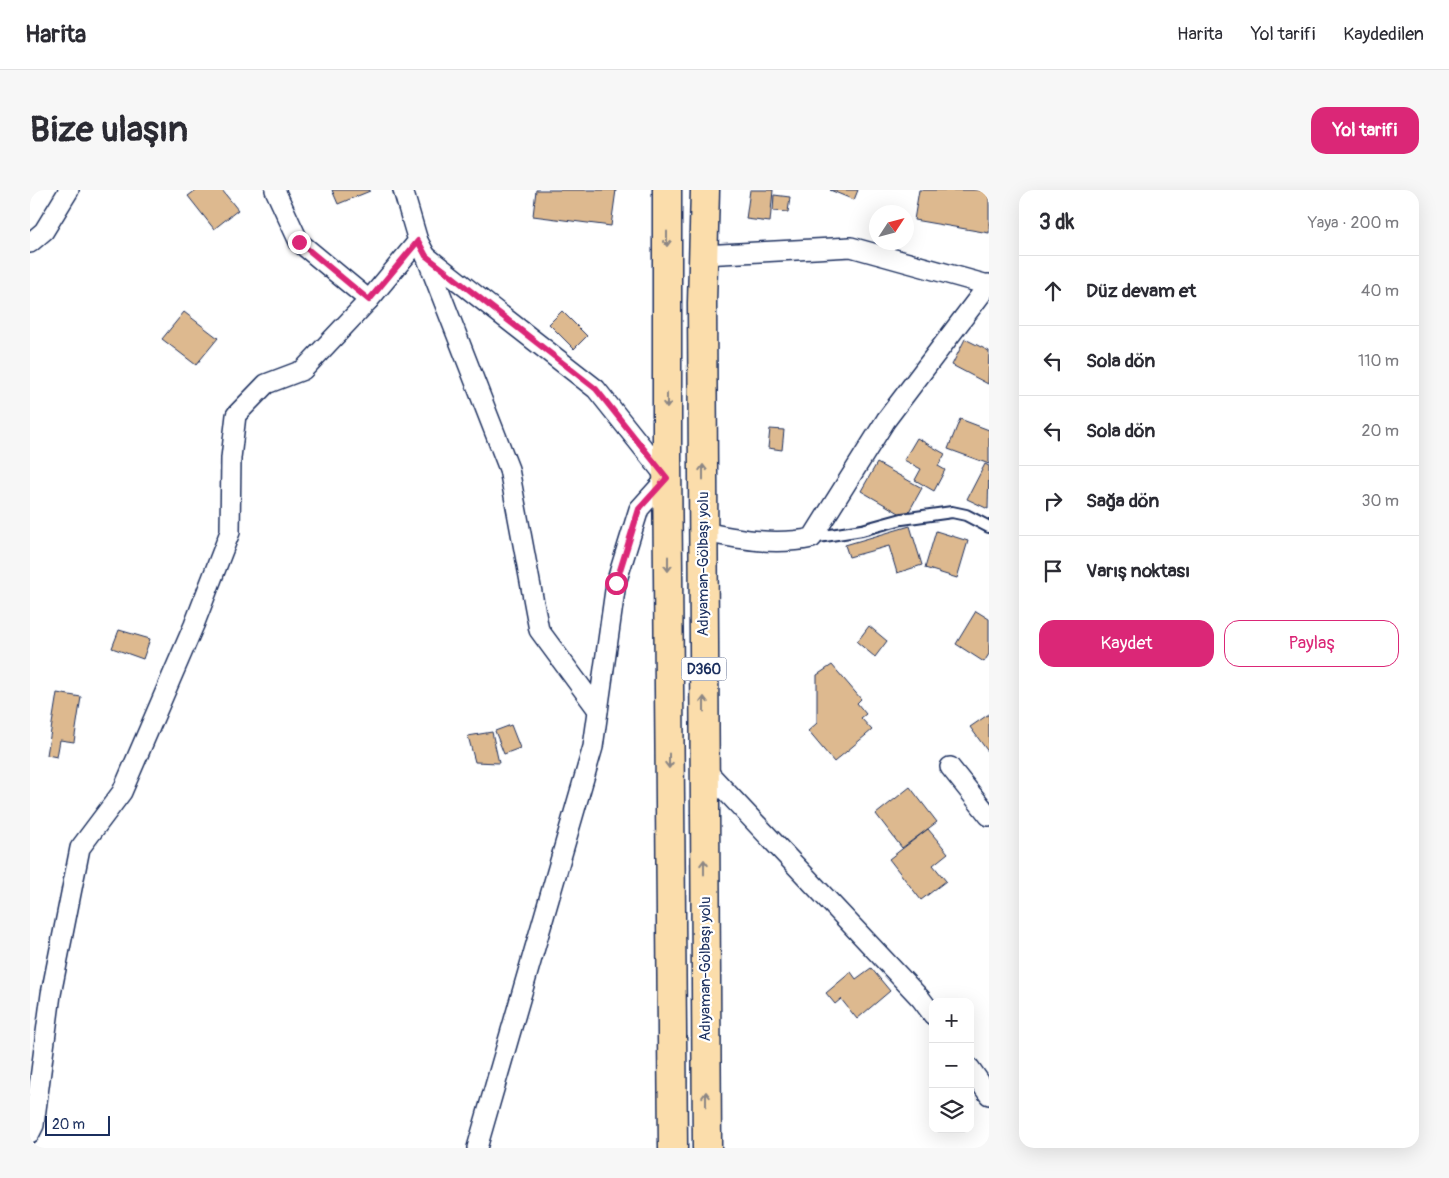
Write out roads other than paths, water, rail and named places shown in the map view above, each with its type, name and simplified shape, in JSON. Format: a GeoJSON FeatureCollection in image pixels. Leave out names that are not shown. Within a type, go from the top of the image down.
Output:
{"type":"FeatureCollection","features":[{"type":"Feature","properties":{"kind":"highway","name":"D360"},"geometry":{"type":"LineString","coordinates":[[667,190],[667,478],[673,1148]]}},
{"type":"Feature","properties":{"kind":"highway","name":"Adıyaman-Gölbaşı yolu"},"geometry":{"type":"LineString","coordinates":[[705,190],[703,255],[703,532],[708,1148]]}},
{"type":"Feature","properties":{"kind":"street"},"geometry":{"type":"LineString","coordinates":[[30,243],[44,231],[69,190]]}},
{"type":"Feature","properties":{"kind":"street"},"geometry":{"type":"LineString","coordinates":[[275,190],[299,242],[369,300]]}},
{"type":"Feature","properties":{"kind":"street"},"geometry":{"type":"LineString","coordinates":[[402,190],[422,248],[509,469],[539,630],[598,710]]}},
{"type":"Feature","properties":{"kind":"street"},"geometry":{"type":"LineString","coordinates":[[703,255],[851,247],[989,284],[886,420],[812,538],[792,542],[761,542],[703,532]]}},
{"type":"Feature","properties":{"kind":"street"},"geometry":{"type":"LineString","coordinates":[[30,1133],[34,1125],[51,994],[80,848],[122,792],[194,625],[230,532],[231,458],[236,415],[266,384],[303,370],[369,300],[422,248]]}},
{"type":"Feature","properties":{"kind":"street"},"geometry":{"type":"LineString","coordinates":[[422,248],[596,389],[667,478],[639,509],[616,583],[593,748],[477,1148]]}},
{"type":"Feature","properties":{"kind":"street"},"geometry":{"type":"LineString","coordinates":[[950,767],[989,816]]}},
{"type":"Feature","properties":{"kind":"street"},"geometry":{"type":"LineString","coordinates":[[704,768],[929,1010]]}},
{"type":"Feature","properties":{"kind":"street"},"geometry":{"type":"LineString","coordinates":[[974,1074],[989,1095]]}},
{"type":"Feature","properties":{"kind":"lane"},"geometry":{"type":"LineString","coordinates":[[812,538],[862,530],[902,519],[952,512],[966,514],[989,527]]}}]}
